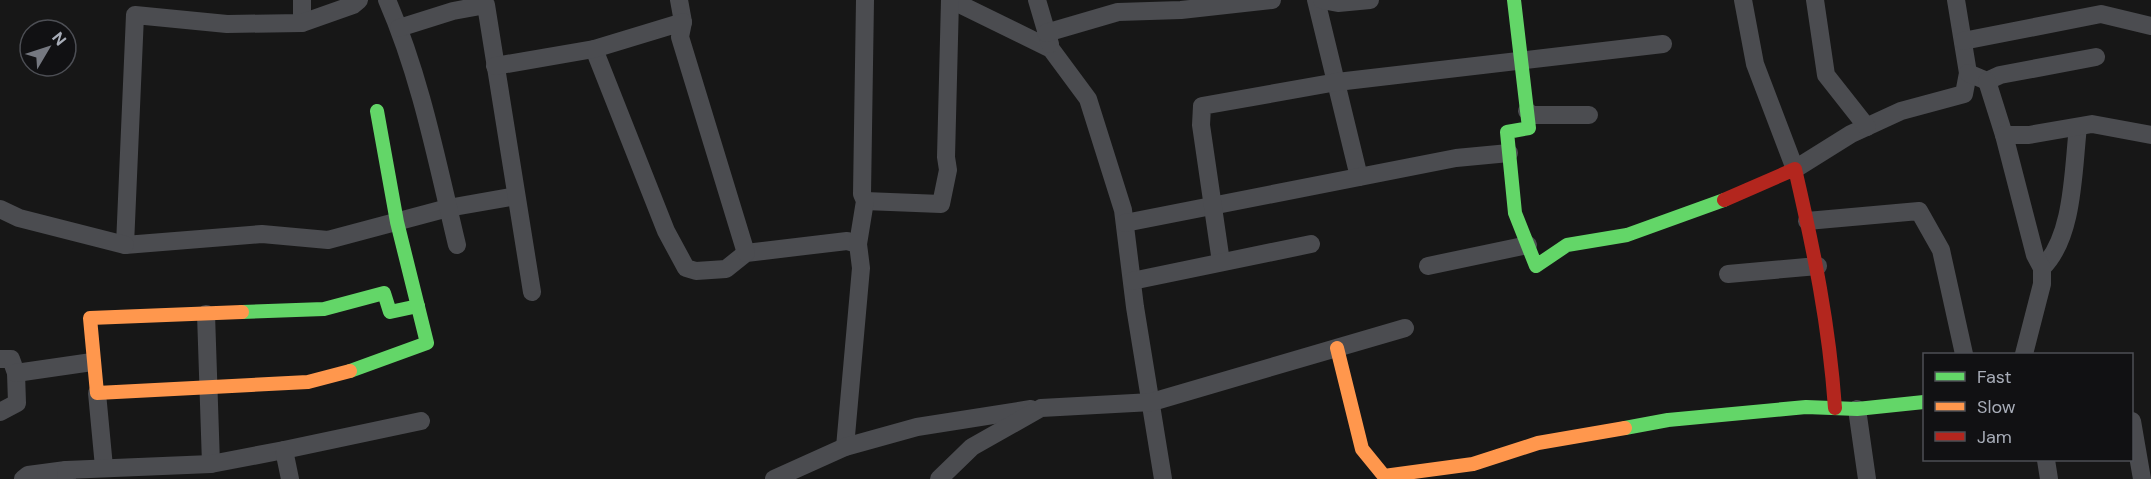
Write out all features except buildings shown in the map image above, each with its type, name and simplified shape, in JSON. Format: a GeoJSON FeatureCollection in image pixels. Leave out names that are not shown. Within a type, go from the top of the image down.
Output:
{"type":"FeatureCollection","features":[{"type":"Feature","properties":{"kind":"street"},"geometry":{"type":"LineString","coordinates":[[302,0],[302,23]]}},
{"type":"Feature","properties":{"kind":"street"},"geometry":{"type":"LineString","coordinates":[[125,245],[135,8],[227,24],[302,23],[352,5],[359,0]]}},
{"type":"Feature","properties":{"kind":"street"},"geometry":{"type":"LineString","coordinates":[[387,0],[399,28],[424,107],[457,245]]}},
{"type":"Feature","properties":{"kind":"street"},"geometry":{"type":"LineString","coordinates":[[679,0],[683,22],[680,37],[746,253]]}},
{"type":"Feature","properties":{"kind":"street"},"geometry":{"type":"LineString","coordinates":[[845,447],[861,268],[858,244],[865,201],[862,194],[865,0]]}},
{"type":"Feature","properties":{"kind":"street"},"geometry":{"type":"LineString","coordinates":[[865,201],[941,204],[948,170],[946,157],[951,0],[1049,41],[1118,12],[1181,10],[1272,0]]}},
{"type":"Feature","properties":{"kind":"street"},"geometry":{"type":"LineString","coordinates":[[1037,0],[1049,41],[1088,99],[1123,210],[1163,479]]}},
{"type":"Feature","properties":{"kind":"street"},"geometry":{"type":"LineString","coordinates":[[1316,0],[1359,177]]}},
{"type":"Feature","properties":{"kind":"street"},"geometry":{"type":"LineString","coordinates":[[1322,0],[1338,3],[1370,0]]}},
{"type":"Feature","properties":{"kind":"street"},"geometry":{"type":"LineString","coordinates":[[1514,0],[1528,128],[1507,132],[1515,213],[1536,266],[1567,245],[1628,236],[1697,211],[1796,170],[1867,127],[1901,111],[1964,94],[1968,74],[1956,0]]}},
{"type":"Feature","properties":{"kind":"street"},"geometry":{"type":"LineString","coordinates":[[1743,0],[1755,64],[1796,170],[1818,266],[1830,339],[1835,408]]}},
{"type":"Feature","properties":{"kind":"street"},"geometry":{"type":"LineString","coordinates":[[1815,0],[1826,75],[1867,127]]}},
{"type":"Feature","properties":{"kind":"street"},"geometry":{"type":"LineString","coordinates":[[399,28],[453,10],[486,5],[532,292]]}},
{"type":"Feature","properties":{"kind":"street"},"geometry":{"type":"LineString","coordinates":[[1963,41],[2101,14],[2151,26]]}},
{"type":"Feature","properties":{"kind":"street"},"geometry":{"type":"LineString","coordinates":[[495,66],[594,49],[683,22]]}},
{"type":"Feature","properties":{"kind":"street"},"geometry":{"type":"LineString","coordinates":[[1221,262],[1201,125],[1203,106],[1337,82],[1663,44]]}},
{"type":"Feature","properties":{"kind":"street"},"geometry":{"type":"LineString","coordinates":[[594,49],[679,260],[686,268],[711,271],[726,269],[746,253],[847,241],[858,244]]}},
{"type":"Feature","properties":{"kind":"street"},"geometry":{"type":"LineString","coordinates":[[1968,74],[1987,81],[2000,75],[2096,57]]}},
{"type":"Feature","properties":{"kind":"street"},"geometry":{"type":"LineString","coordinates":[[1987,81],[2004,135],[2035,255],[2042,268],[2042,284],[2024,353]]}},
{"type":"Feature","properties":{"kind":"street"},"geometry":{"type":"LineString","coordinates":[[97,393],[308,382],[369,366],[427,343],[397,222],[377,111]]}},
{"type":"Feature","properties":{"kind":"street"},"geometry":{"type":"LineString","coordinates":[[1527,111],[1532,115],[1589,115]]}},
{"type":"Feature","properties":{"kind":"street"},"geometry":{"type":"LineString","coordinates":[[2004,135],[2029,135],[2092,124],[2151,135]]}},
{"type":"Feature","properties":{"kind":"street"},"geometry":{"type":"LineString","coordinates":[[2042,268],[2053,257],[2065,225],[2078,127]]}},
{"type":"Feature","properties":{"kind":"street"},"geometry":{"type":"LineString","coordinates":[[1125,223],[1456,158],[1509,153]]}},
{"type":"Feature","properties":{"kind":"street"},"geometry":{"type":"LineString","coordinates":[[0,209],[19,218],[125,245],[262,234],[327,240],[448,208],[516,196]]}},
{"type":"Feature","properties":{"kind":"street"},"geometry":{"type":"LineString","coordinates":[[1807,221],[1919,210],[1941,250],[1964,353]]}},
{"type":"Feature","properties":{"kind":"street"},"geometry":{"type":"LineString","coordinates":[[1132,281],[1311,244]]}},
{"type":"Feature","properties":{"kind":"street"},"geometry":{"type":"LineString","coordinates":[[1428,266],[1528,245]]}},
{"type":"Feature","properties":{"kind":"street"},"geometry":{"type":"LineString","coordinates":[[1728,274],[1818,266]]}},
{"type":"Feature","properties":{"kind":"street"},"geometry":{"type":"LineString","coordinates":[[104,467],[92,362],[90,318],[324,309],[384,293],[390,312],[418,306]]}},
{"type":"Feature","properties":{"kind":"street"},"geometry":{"type":"LineString","coordinates":[[206,314],[211,464]]}},
{"type":"Feature","properties":{"kind":"street"},"geometry":{"type":"LineString","coordinates":[[774,479],[845,447],[917,427],[1041,408],[1152,402],[1252,375],[1405,328]]}},
{"type":"Feature","properties":{"kind":"street"},"geometry":{"type":"LineString","coordinates":[[1337,348],[1362,449],[1383,476],[1473,464],[1538,443],[1668,420],[1806,408],[1857,409],[1923,402]]}},
{"type":"Feature","properties":{"kind":"street"},"geometry":{"type":"LineString","coordinates":[[0,359],[11,359],[16,373],[17,404],[0,412]]}},
{"type":"Feature","properties":{"kind":"street"},"geometry":{"type":"LineString","coordinates":[[16,373],[92,362]]}},
{"type":"Feature","properties":{"kind":"street"},"geometry":{"type":"LineString","coordinates":[[939,479],[972,447],[1041,408]]}},
{"type":"Feature","properties":{"kind":"street"},"geometry":{"type":"LineString","coordinates":[[1857,409],[1860,446],[1867,479]]}},
{"type":"Feature","properties":{"kind":"street"},"geometry":{"type":"LineString","coordinates":[[22,479],[28,475],[66,475],[104,467],[176,467],[211,464],[421,421]]}},
{"type":"Feature","properties":{"kind":"street"},"geometry":{"type":"LineString","coordinates":[[2133,427],[2142,479]]}},
{"type":"Feature","properties":{"kind":"street"},"geometry":{"type":"LineString","coordinates":[[284,450],[290,479]]}},
{"type":"Feature","properties":{"kind":"street"},"geometry":{"type":"LineString","coordinates":[[2046,461],[2049,479]]}},
{"type":"Feature","properties":{"kind":"traffic: fast"},"geometry":{"type":"LineString","coordinates":[[1514,0],[1529,128],[1507,132],[1515,213],[1536,266],[1567,245],[1627,235],[1724,200]]}},
{"type":"Feature","properties":{"kind":"traffic: fast"},"geometry":{"type":"LineString","coordinates":[[350,371],[427,343],[397,222],[377,111]]}},
{"type":"Feature","properties":{"kind":"traffic: fast"},"geometry":{"type":"LineString","coordinates":[[242,312],[324,309],[384,293],[390,312],[418,306]]}},
{"type":"Feature","properties":{"kind":"traffic: fast"},"geometry":{"type":"LineString","coordinates":[[1625,428],[1668,420],[1806,407],[1857,409],[1923,402]]}},
{"type":"Feature","properties":{"kind":"traffic: slow"},"geometry":{"type":"LineString","coordinates":[[242,312],[90,318],[97,393],[308,382],[350,371]]}},
{"type":"Feature","properties":{"kind":"traffic: slow"},"geometry":{"type":"LineString","coordinates":[[1337,348],[1362,449],[1384,476],[1473,464],[1538,443],[1625,428]]}},
{"type":"Feature","properties":{"kind":"traffic: jam"},"geometry":{"type":"LineString","coordinates":[[1724,200],[1795,169],[1820,288],[1835,408]]}}]}
